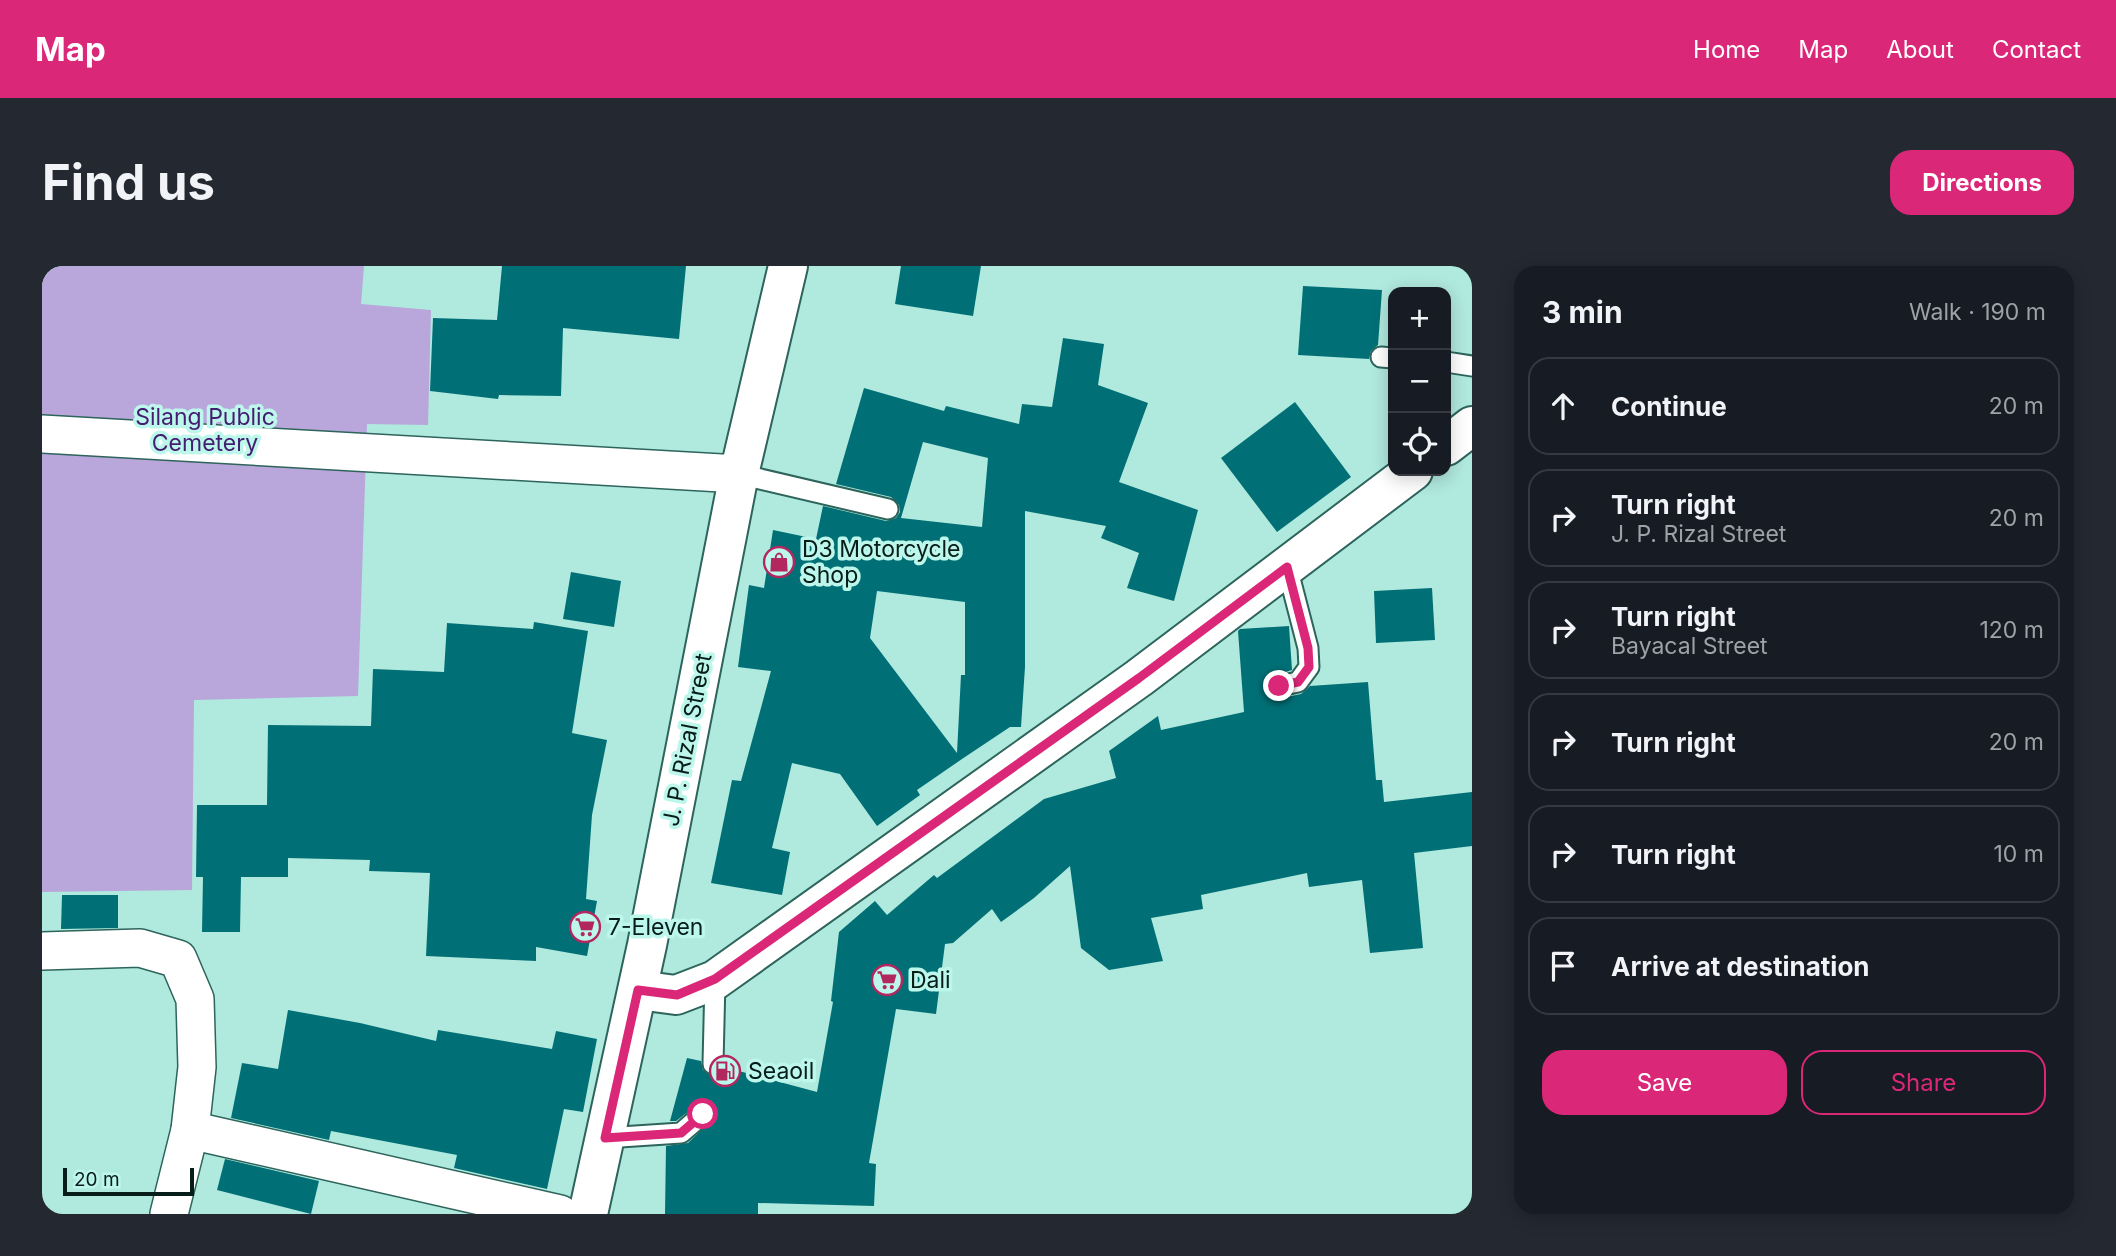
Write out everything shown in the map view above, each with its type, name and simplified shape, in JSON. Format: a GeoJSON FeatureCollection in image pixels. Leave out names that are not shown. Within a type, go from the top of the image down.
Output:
{"type":"FeatureCollection","features":[{"type":"Feature","properties":{"kind":"main road","name":"J. P. Rizal Street"},"geometry":{"type":"LineString","coordinates":[[588,1214],[638,990],[739,474],[788,266]]}},
{"type":"Feature","properties":{"kind":"main road"},"geometry":{"type":"LineString","coordinates":[[1451,442],[1472,426]]}},
{"type":"Feature","properties":{"kind":"main road"},"geometry":{"type":"LineString","coordinates":[[638,990],[677,995],[715,979],[1139,678],[1406,476]]}},
{"type":"Feature","properties":{"kind":"street"},"geometry":{"type":"LineString","coordinates":[[42,433],[739,474]]}},
{"type":"Feature","properties":{"kind":"street"},"geometry":{"type":"LineString","coordinates":[[42,951],[140,948],[178,959],[195,999],[197,1067],[190,1130],[169,1214]]}},
{"type":"Feature","properties":{"kind":"street"},"geometry":{"type":"LineString","coordinates":[[190,1130],[560,1214]]}},
{"type":"Feature","properties":{"kind":"lane"},"geometry":{"type":"LineString","coordinates":[[1451,363],[1472,366]]}},
{"type":"Feature","properties":{"kind":"lane"},"geometry":{"type":"LineString","coordinates":[[739,474],[888,509]]}},
{"type":"Feature","properties":{"kind":"lane"},"geometry":{"type":"LineString","coordinates":[[1279,686],[1298,682],[1309,667],[1308,648],[1287,567]]}},
{"type":"Feature","properties":{"kind":"lane"},"geometry":{"type":"LineString","coordinates":[[712,1064],[715,979]]}},
{"type":"Feature","properties":{"kind":"lane"},"geometry":{"type":"LineString","coordinates":[[605,1138],[681,1133],[703,1114]]}},
{"type":"Feature","properties":{"kind":"green space","name":"Silang Public Cemetery"},"geometry":{"type":"Polygon","coordinates":[[[42,266],[364,266],[361,304],[431,310],[428,425],[367,424],[358,696],[194,700],[192,890],[42,892],[42,266]]]}},
{"type":"Feature","properties":{"kind":"building"},"geometry":{"type":"Polygon","coordinates":[[[502,266],[686,266],[679,339],[563,328],[561,396],[499,395],[498,399],[430,391],[433,318],[497,320],[502,266]]]}},
{"type":"Feature","properties":{"kind":"building"},"geometry":{"type":"Polygon","coordinates":[[[901,266],[981,266],[973,316],[895,304],[901,266]]]}},
{"type":"Feature","properties":{"kind":"building"},"geometry":{"type":"Polygon","coordinates":[[[1303,286],[1382,290],[1378,345],[1371,351],[1369,359],[1298,355],[1303,286]]]}},
{"type":"Feature","properties":{"kind":"building"},"geometry":{"type":"Polygon","coordinates":[[[1063,338],[1104,344],[1098,385],[1148,403],[1119,482],[1198,510],[1174,601],[1127,588],[1139,553],[1101,538],[1106,526],[1025,511],[1025,667],[1021,727],[1010,727],[962,759],[917,790],[920,795],[877,826],[840,774],[792,763],[772,848],[790,852],[782,895],[711,883],[732,780],[741,781],[771,671],[738,667],[749,585],[764,588],[773,530],[816,539],[823,506],[886,521],[896,518],[900,512],[899,505],[891,497],[836,484],[864,388],[944,411],[946,406],[1019,424],[1022,404],[1052,407],[1063,338]],[[923,442],[901,518],[982,527],[988,458],[923,442]],[[877,591],[870,638],[957,753],[961,675],[965,675],[965,602],[877,591]]]}},
{"type":"Feature","properties":{"kind":"building"},"geometry":{"type":"Polygon","coordinates":[[[1295,402],[1351,477],[1277,532],[1221,458],[1295,402]]]}},
{"type":"Feature","properties":{"kind":"building"},"geometry":{"type":"Polygon","coordinates":[[[571,572],[621,581],[614,627],[563,619],[571,572]]]}},
{"type":"Feature","properties":{"kind":"building"},"geometry":{"type":"Polygon","coordinates":[[[1432,588],[1435,640],[1376,643],[1374,591],[1432,588]]]}},
{"type":"Feature","properties":{"kind":"building"},"geometry":{"type":"Polygon","coordinates":[[[534,622],[588,631],[572,733],[607,740],[592,815],[586,899],[597,901],[587,956],[536,947],[536,961],[426,956],[430,873],[369,871],[370,860],[288,858],[288,877],[241,877],[240,932],[202,932],[203,877],[196,877],[197,805],[267,805],[268,725],[371,726],[373,669],[444,672],[447,623],[533,629],[534,622]]]}},
{"type":"Feature","properties":{"kind":"building"},"geometry":{"type":"Polygon","coordinates":[[[1289,626],[1292,670],[1270,677],[1267,683],[1269,694],[1282,698],[1301,694],[1310,686],[1368,682],[1376,780],[1382,780],[1384,802],[1472,792],[1472,846],[1414,853],[1423,948],[1370,953],[1362,880],[1309,887],[1307,873],[1201,895],[1203,909],[1151,918],[1163,961],[1109,970],[1081,948],[1070,866],[1034,898],[1001,922],[992,909],[953,943],[945,944],[936,1014],[896,1009],[869,1163],[876,1164],[874,1206],[758,1203],[758,1214],[665,1214],[666,1146],[688,1143],[715,1117],[713,1107],[701,1102],[676,1121],[670,1121],[687,1058],[701,1061],[703,1070],[712,1076],[719,1074],[724,1067],[817,1092],[833,1002],[839,932],[875,901],[887,915],[934,875],[937,878],[1044,799],[1116,778],[1109,751],[1158,716],[1161,730],[1244,712],[1238,631],[1289,626]]]}},
{"type":"Feature","properties":{"kind":"building"},"geometry":{"type":"Polygon","coordinates":[[[62,895],[118,895],[118,928],[61,929],[62,895]]]}},
{"type":"Feature","properties":{"kind":"building"},"geometry":{"type":"Polygon","coordinates":[[[288,1010],[436,1041],[438,1030],[552,1049],[556,1031],[597,1039],[583,1112],[564,1109],[547,1189],[454,1168],[457,1155],[331,1131],[329,1140],[231,1118],[242,1063],[278,1069],[288,1010]]]}},
{"type":"Feature","properties":{"kind":"building"},"geometry":{"type":"Polygon","coordinates":[[[225,1159],[319,1181],[311,1214],[217,1190],[225,1159]]]}},
{"type":"Feature","properties":{"kind":"place","name":"D3 Motorcycle Shop"},"geometry":{"type":"Point","coordinates":[779,562]}},
{"type":"Feature","properties":{"kind":"place","name":"7-Eleven"},"geometry":{"type":"Point","coordinates":[585,927]}},
{"type":"Feature","properties":{"kind":"place","name":"Dali"},"geometry":{"type":"Point","coordinates":[887,980]}},
{"type":"Feature","properties":{"kind":"place","name":"Seaoil"},"geometry":{"type":"Point","coordinates":[725,1071]}},
{"type":"Feature","properties":{"kind":"route"},"geometry":{"type":"LineString","coordinates":[[703,1114],[681,1133],[605,1138],[638,990],[677,995],[715,979],[1139,678],[1287,567],[1308,648],[1309,667],[1298,682],[1279,686]]}}]}
